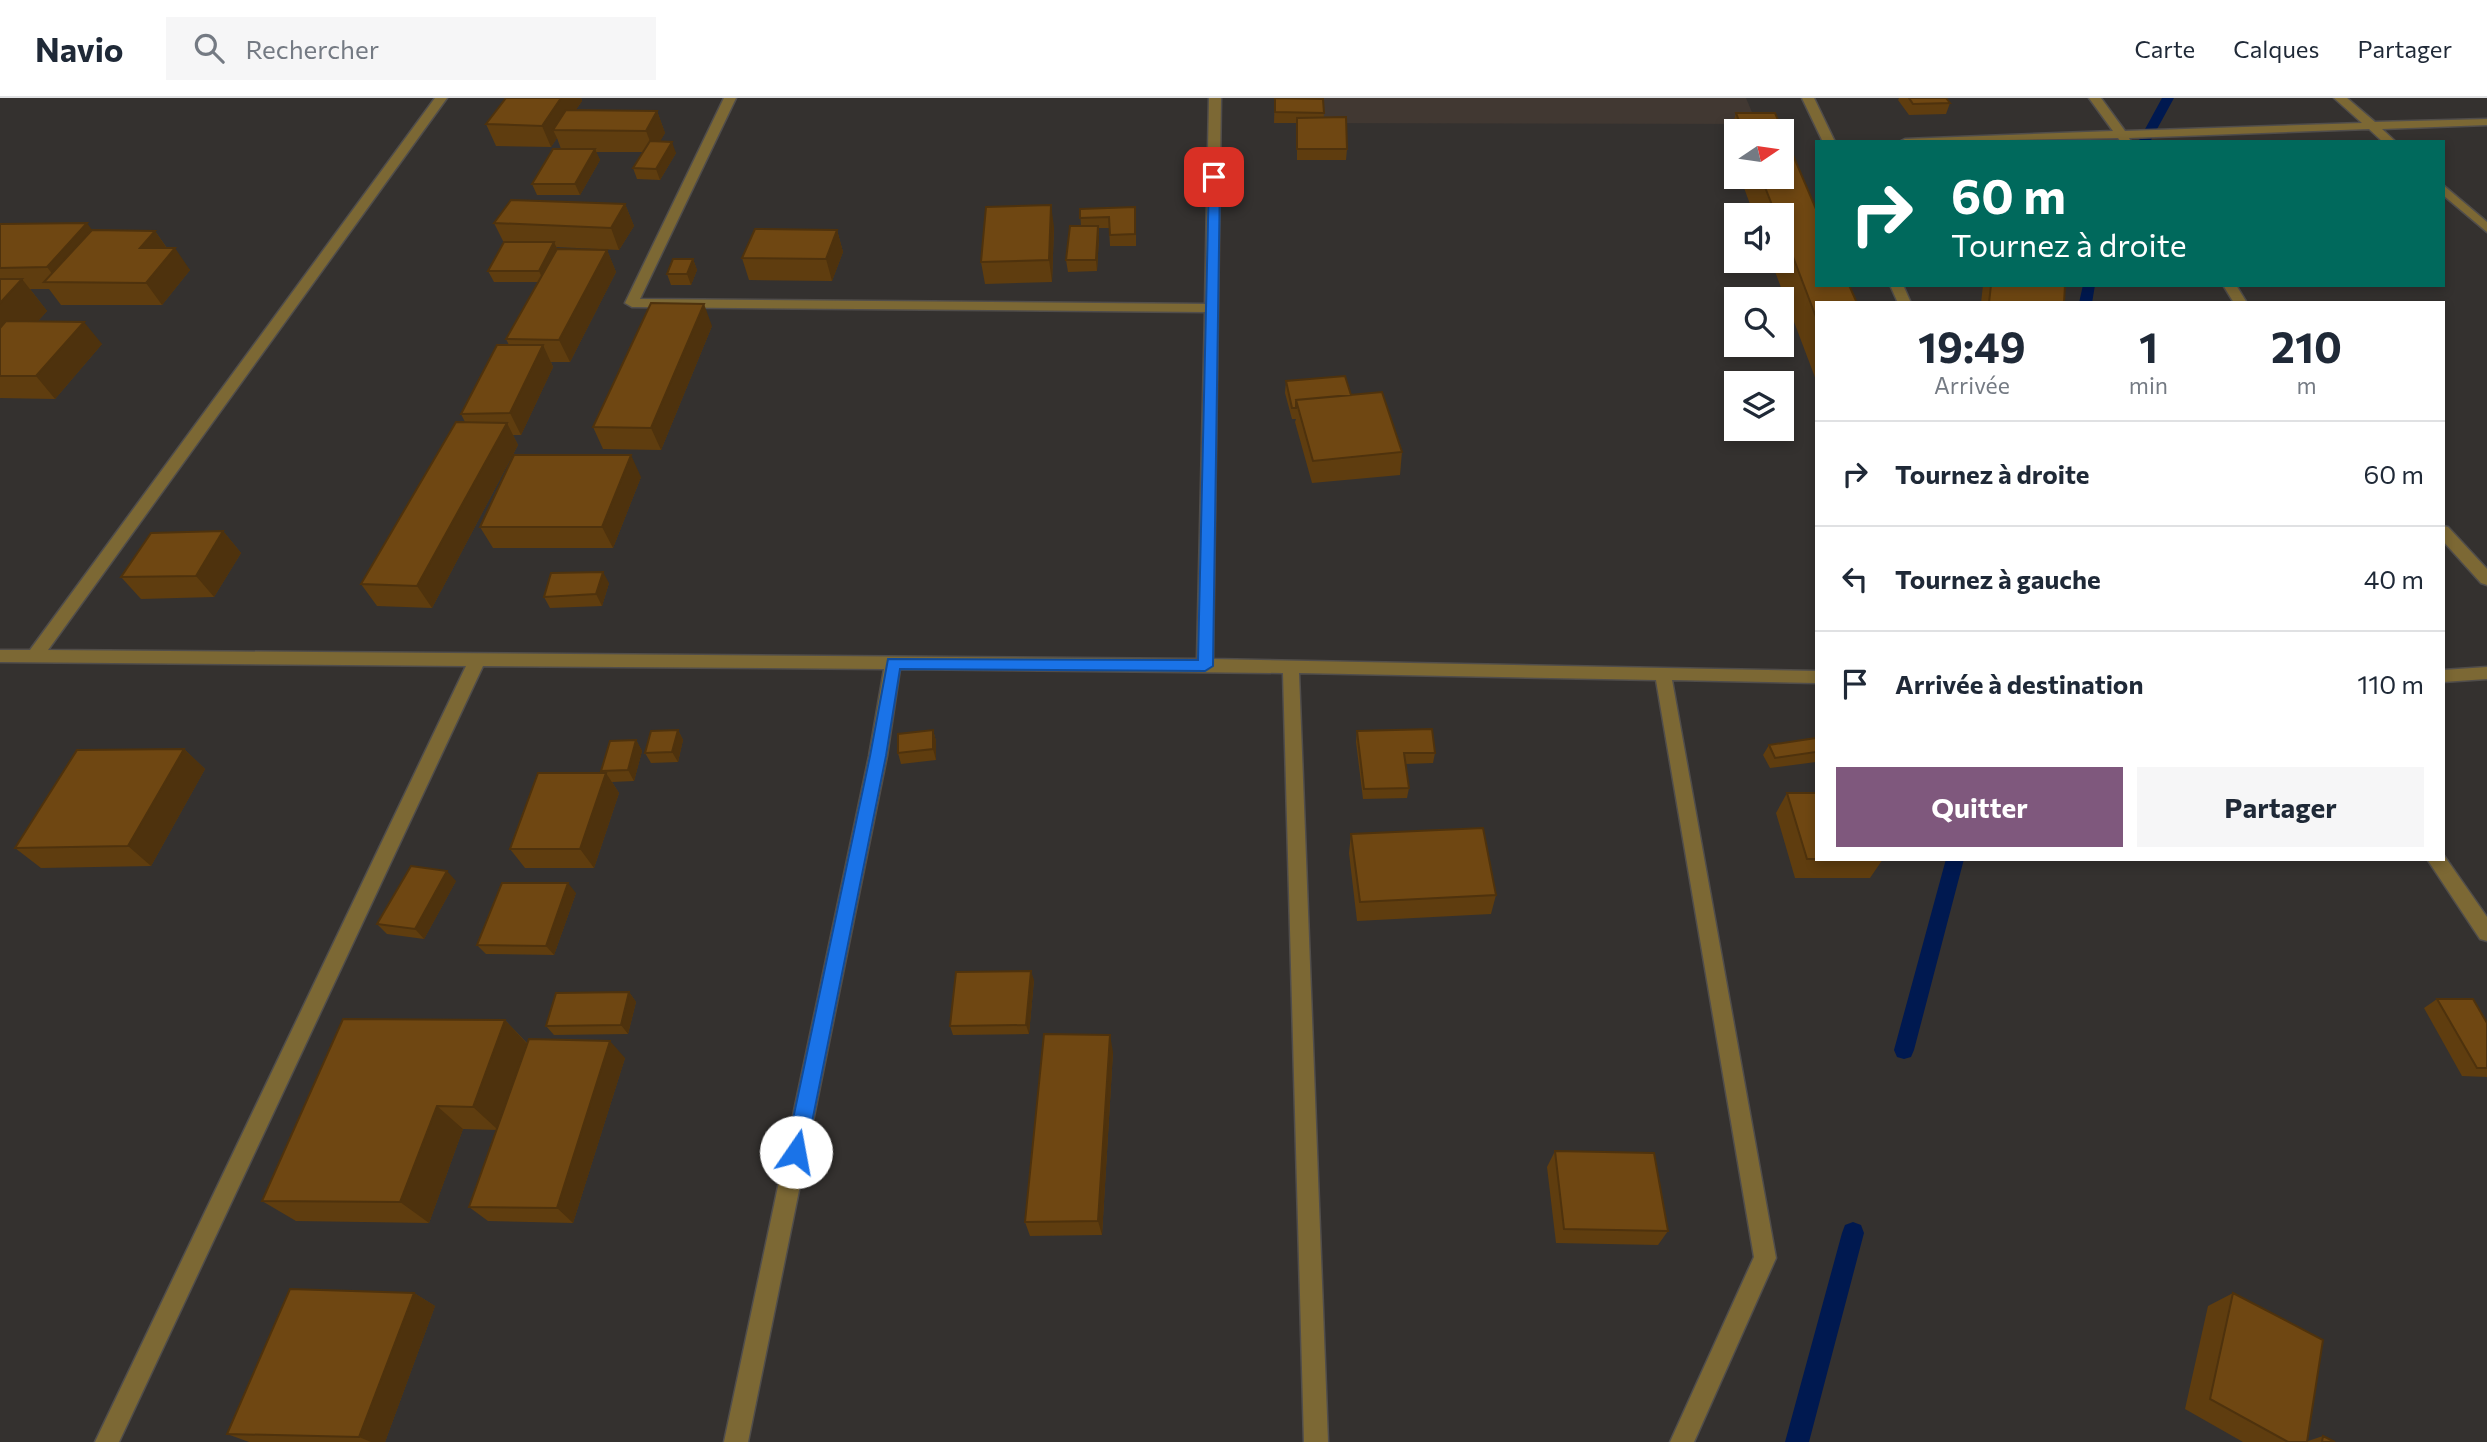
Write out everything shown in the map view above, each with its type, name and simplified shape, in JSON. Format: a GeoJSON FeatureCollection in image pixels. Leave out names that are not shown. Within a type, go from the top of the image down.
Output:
{"type":"FeatureCollection","features":[{"type":"Feature","properties":{"kind":"street"},"geometry":{"type":"LineString","coordinates":[[35,656],[441,98]]}},
{"type":"Feature","properties":{"kind":"street"},"geometry":{"type":"LineString","coordinates":[[730,98],[632,303],[1212,308]]}},
{"type":"Feature","properties":{"kind":"street"},"geometry":{"type":"LineString","coordinates":[[1205,666],[1216,98]]}},
{"type":"Feature","properties":{"kind":"street"},"geometry":{"type":"LineString","coordinates":[[1808,98],[1828,140]]}},
{"type":"Feature","properties":{"kind":"street"},"geometry":{"type":"LineString","coordinates":[[2095,98],[2124,138]]}},
{"type":"Feature","properties":{"kind":"street"},"geometry":{"type":"LineString","coordinates":[[2340,98],[2387,140]]}},
{"type":"Feature","properties":{"kind":"street"},"geometry":{"type":"LineString","coordinates":[[2014,140],[2124,138],[2487,122]]}},
{"type":"Feature","properties":{"kind":"street"},"geometry":{"type":"LineString","coordinates":[[2445,191],[2487,228]]}},
{"type":"Feature","properties":{"kind":"street"},"geometry":{"type":"LineString","coordinates":[[2445,533],[2487,579]]}},
{"type":"Feature","properties":{"kind":"street"},"geometry":{"type":"LineString","coordinates":[[0,656],[1205,666],[1815,677]]}},
{"type":"Feature","properties":{"kind":"street"},"geometry":{"type":"LineString","coordinates":[[107,1442],[477,660]]}},
{"type":"Feature","properties":{"kind":"street"},"geometry":{"type":"LineString","coordinates":[[736,1442],[878,756],[893,663]]}},
{"type":"Feature","properties":{"kind":"street"},"geometry":{"type":"LineString","coordinates":[[1291,667],[1316,1442]]}},
{"type":"Feature","properties":{"kind":"street"},"geometry":{"type":"LineString","coordinates":[[2445,676],[2487,673]]}},
{"type":"Feature","properties":{"kind":"street"},"geometry":{"type":"LineString","coordinates":[[1663,674],[1765,1258],[1682,1442]]}},
{"type":"Feature","properties":{"kind":"street"},"geometry":{"type":"LineString","coordinates":[[2437,861],[2487,933]]}},
{"type":"Feature","properties":{"kind":"shaded area"},"geometry":{"type":"Polygon","coordinates":[[[1275,98],[1746,98],[1755,119],[1724,119],[1724,124],[1274,123],[1275,98]]]}},
{"type":"Feature","properties":{"kind":"building"},"geometry":{"type":"Polygon","coordinates":[[[506,98],[561,98],[542,126],[486,124],[506,98]]]}},
{"type":"Feature","properties":{"kind":"building"},"geometry":{"type":"Polygon","coordinates":[[[1275,98],[1323,99],[1324,113],[1275,112],[1275,98]]]}},
{"type":"Feature","properties":{"kind":"building"},"geometry":{"type":"Polygon","coordinates":[[[1909,98],[1946,98],[1950,103],[1913,104],[1909,98]]]}},
{"type":"Feature","properties":{"kind":"building"},"geometry":{"type":"Polygon","coordinates":[[[566,110],[657,111],[646,131],[553,130],[566,110]]]}},
{"type":"Feature","properties":{"kind":"building"},"geometry":{"type":"Polygon","coordinates":[[[1736,113],[1775,113],[1778,119],[1738,119],[1736,113]]]}},
{"type":"Feature","properties":{"kind":"building"},"geometry":{"type":"Polygon","coordinates":[[[1346,117],[1347,149],[1297,149],[1297,118],[1346,117]]]}},
{"type":"Feature","properties":{"kind":"building"},"geometry":{"type":"Polygon","coordinates":[[[650,141],[672,142],[656,169],[633,168],[650,141]]]}},
{"type":"Feature","properties":{"kind":"building"},"geometry":{"type":"Polygon","coordinates":[[[553,149],[595,149],[575,184],[532,184],[553,149]]]}},
{"type":"Feature","properties":{"kind":"building"},"geometry":{"type":"Polygon","coordinates":[[[1794,157],[1815,207],[1815,287],[1850,287],[1856,301],[1815,301],[1815,314],[1794,259],[1794,203],[1771,203],[1766,189],[1794,189],[1794,157]]]}},
{"type":"Feature","properties":{"kind":"building"},"geometry":{"type":"Polygon","coordinates":[[[511,200],[625,204],[611,228],[494,223],[511,200]]]}},
{"type":"Feature","properties":{"kind":"building"},"geometry":{"type":"Polygon","coordinates":[[[1051,205],[1049,260],[981,262],[986,207],[1051,205]]]}},
{"type":"Feature","properties":{"kind":"building"},"geometry":{"type":"Polygon","coordinates":[[[1135,207],[1135,234],[1110,235],[1109,217],[1080,218],[1080,209],[1135,207]]]}},
{"type":"Feature","properties":{"kind":"building"},"geometry":{"type":"Polygon","coordinates":[[[87,223],[47,267],[0,268],[0,224],[87,223]]]}},
{"type":"Feature","properties":{"kind":"building"},"geometry":{"type":"Polygon","coordinates":[[[1070,226],[1098,226],[1096,260],[1066,260],[1070,226]]]}},
{"type":"Feature","properties":{"kind":"building"},"geometry":{"type":"Polygon","coordinates":[[[755,229],[837,230],[826,259],[742,258],[755,229]]]}},
{"type":"Feature","properties":{"kind":"building"},"geometry":{"type":"Polygon","coordinates":[[[92,230],[155,231],[140,248],[175,248],[146,283],[44,282],[92,230]]]}},
{"type":"Feature","properties":{"kind":"building"},"geometry":{"type":"Polygon","coordinates":[[[504,242],[554,242],[539,271],[488,271],[504,242]]]}},
{"type":"Feature","properties":{"kind":"building"},"geometry":{"type":"Polygon","coordinates":[[[557,249],[607,250],[559,340],[506,339],[557,249]]]}},
{"type":"Feature","properties":{"kind":"building"},"geometry":{"type":"Polygon","coordinates":[[[673,259],[693,259],[687,274],[667,274],[673,259]]]}},
{"type":"Feature","properties":{"kind":"building"},"geometry":{"type":"Polygon","coordinates":[[[0,279],[22,279],[0,303],[0,279]]]}},
{"type":"Feature","properties":{"kind":"building"},"geometry":{"type":"Polygon","coordinates":[[[1991,287],[2065,287],[2064,301],[1989,301],[1991,287]]]}},
{"type":"Feature","properties":{"kind":"building"},"geometry":{"type":"Polygon","coordinates":[[[651,303],[704,304],[651,428],[593,427],[651,303]]]}},
{"type":"Feature","properties":{"kind":"building"},"geometry":{"type":"Polygon","coordinates":[[[6,321],[84,322],[36,376],[0,376],[0,328],[6,321]]]}},
{"type":"Feature","properties":{"kind":"building"},"geometry":{"type":"Polygon","coordinates":[[[497,345],[543,345],[510,413],[461,414],[497,345]]]}},
{"type":"Feature","properties":{"kind":"building"},"geometry":{"type":"Polygon","coordinates":[[[1345,376],[1351,395],[1296,400],[1296,408],[1292,408],[1286,381],[1345,376]]]}},
{"type":"Feature","properties":{"kind":"building"},"geometry":{"type":"Polygon","coordinates":[[[1382,392],[1402,452],[1313,461],[1296,400],[1382,392]]]}},
{"type":"Feature","properties":{"kind":"building"},"geometry":{"type":"Polygon","coordinates":[[[456,422],[507,423],[417,586],[361,584],[456,422]]]}},
{"type":"Feature","properties":{"kind":"building"},"geometry":{"type":"Polygon","coordinates":[[[514,455],[631,455],[602,527],[480,527],[514,455]]]}},
{"type":"Feature","properties":{"kind":"building"},"geometry":{"type":"Polygon","coordinates":[[[223,531],[196,576],[121,577],[151,533],[223,531]]]}},
{"type":"Feature","properties":{"kind":"building"},"geometry":{"type":"Polygon","coordinates":[[[603,572],[596,594],[544,597],[551,573],[603,572]]]}},
{"type":"Feature","properties":{"kind":"building"},"geometry":{"type":"Polygon","coordinates":[[[1432,729],[1435,753],[1404,753],[1409,788],[1364,789],[1357,731],[1432,729]]]}},
{"type":"Feature","properties":{"kind":"building"},"geometry":{"type":"Polygon","coordinates":[[[678,730],[672,752],[645,753],[651,731],[678,730]]]}},
{"type":"Feature","properties":{"kind":"building"},"geometry":{"type":"Polygon","coordinates":[[[933,730],[933,749],[898,753],[898,734],[933,730]]]}},
{"type":"Feature","properties":{"kind":"building"},"geometry":{"type":"Polygon","coordinates":[[[1815,738],[1815,752],[1775,758],[1769,745],[1815,738]]]}},
{"type":"Feature","properties":{"kind":"building"},"geometry":{"type":"Polygon","coordinates":[[[636,740],[628,770],[601,771],[610,741],[636,740]]]}},
{"type":"Feature","properties":{"kind":"building"},"geometry":{"type":"Polygon","coordinates":[[[184,749],[128,846],[15,848],[77,750],[184,749]]]}},
{"type":"Feature","properties":{"kind":"building"},"geometry":{"type":"Polygon","coordinates":[[[538,773],[606,773],[580,849],[510,849],[538,773]]]}},
{"type":"Feature","properties":{"kind":"building"},"geometry":{"type":"Polygon","coordinates":[[[1787,793],[1815,793],[1815,859],[1807,859],[1787,793]]]}},
{"type":"Feature","properties":{"kind":"building"},"geometry":{"type":"Polygon","coordinates":[[[1483,828],[1496,895],[1360,902],[1351,834],[1483,828]]]}},
{"type":"Feature","properties":{"kind":"building"},"geometry":{"type":"Polygon","coordinates":[[[411,866],[447,871],[415,929],[377,924],[411,866]]]}},
{"type":"Feature","properties":{"kind":"building"},"geometry":{"type":"Polygon","coordinates":[[[502,883],[568,883],[546,946],[477,945],[502,883]]]}},
{"type":"Feature","properties":{"kind":"building"},"geometry":{"type":"Polygon","coordinates":[[[1031,971],[1026,1025],[950,1026],[956,972],[1031,971]]]}},
{"type":"Feature","properties":{"kind":"building"},"geometry":{"type":"Polygon","coordinates":[[[629,992],[621,1025],[546,1026],[556,993],[629,992]]]}},
{"type":"Feature","properties":{"kind":"building"},"geometry":{"type":"Polygon","coordinates":[[[2437,999],[2473,999],[2487,1023],[2487,1068],[2477,1068],[2437,999]]]}},
{"type":"Feature","properties":{"kind":"building"},"geometry":{"type":"Polygon","coordinates":[[[343,1019],[505,1020],[473,1107],[437,1106],[400,1202],[262,1201],[343,1019]]]}},
{"type":"Feature","properties":{"kind":"building"},"geometry":{"type":"Polygon","coordinates":[[[1044,1034],[1110,1035],[1098,1221],[1025,1222],[1044,1034]]]}},
{"type":"Feature","properties":{"kind":"building"},"geometry":{"type":"Polygon","coordinates":[[[529,1039],[610,1041],[557,1208],[469,1207],[529,1039]]]}},
{"type":"Feature","properties":{"kind":"building"},"geometry":{"type":"Polygon","coordinates":[[[1555,1151],[1654,1153],[1668,1231],[1564,1229],[1555,1151]]]}},
{"type":"Feature","properties":{"kind":"building"},"geometry":{"type":"Polygon","coordinates":[[[290,1289],[414,1293],[359,1437],[227,1434],[290,1289]]]}},
{"type":"Feature","properties":{"kind":"building"},"geometry":{"type":"Polygon","coordinates":[[[2233,1293],[2323,1340],[2307,1442],[2288,1442],[2210,1399],[2233,1293]]]}},
{"type":"Feature","properties":{"kind":"building"},"geometry":{"type":"Polygon","coordinates":[[[2323,1436],[2335,1442],[2322,1442],[2323,1436]]]}},
{"type":"Feature","properties":{"kind":"waterway"},"geometry":{"type":"LineString","coordinates":[[2145,140],[2168,98]]}},
{"type":"Feature","properties":{"kind":"waterway"},"geometry":{"type":"LineString","coordinates":[[2085,301],[2089,287]]}},
{"type":"Feature","properties":{"kind":"waterway"},"geometry":{"type":"LineString","coordinates":[[1904,1050],[1954,861]]}},
{"type":"Feature","properties":{"kind":"waterway"},"geometry":{"type":"LineString","coordinates":[[1797,1442],[1853,1233]]}},
{"type":"Feature","properties":{"kind":"route"},"geometry":{"type":"LineString","coordinates":[[796,1152],[878,756],[893,663],[1205,666],[1214,177]]}}]}
